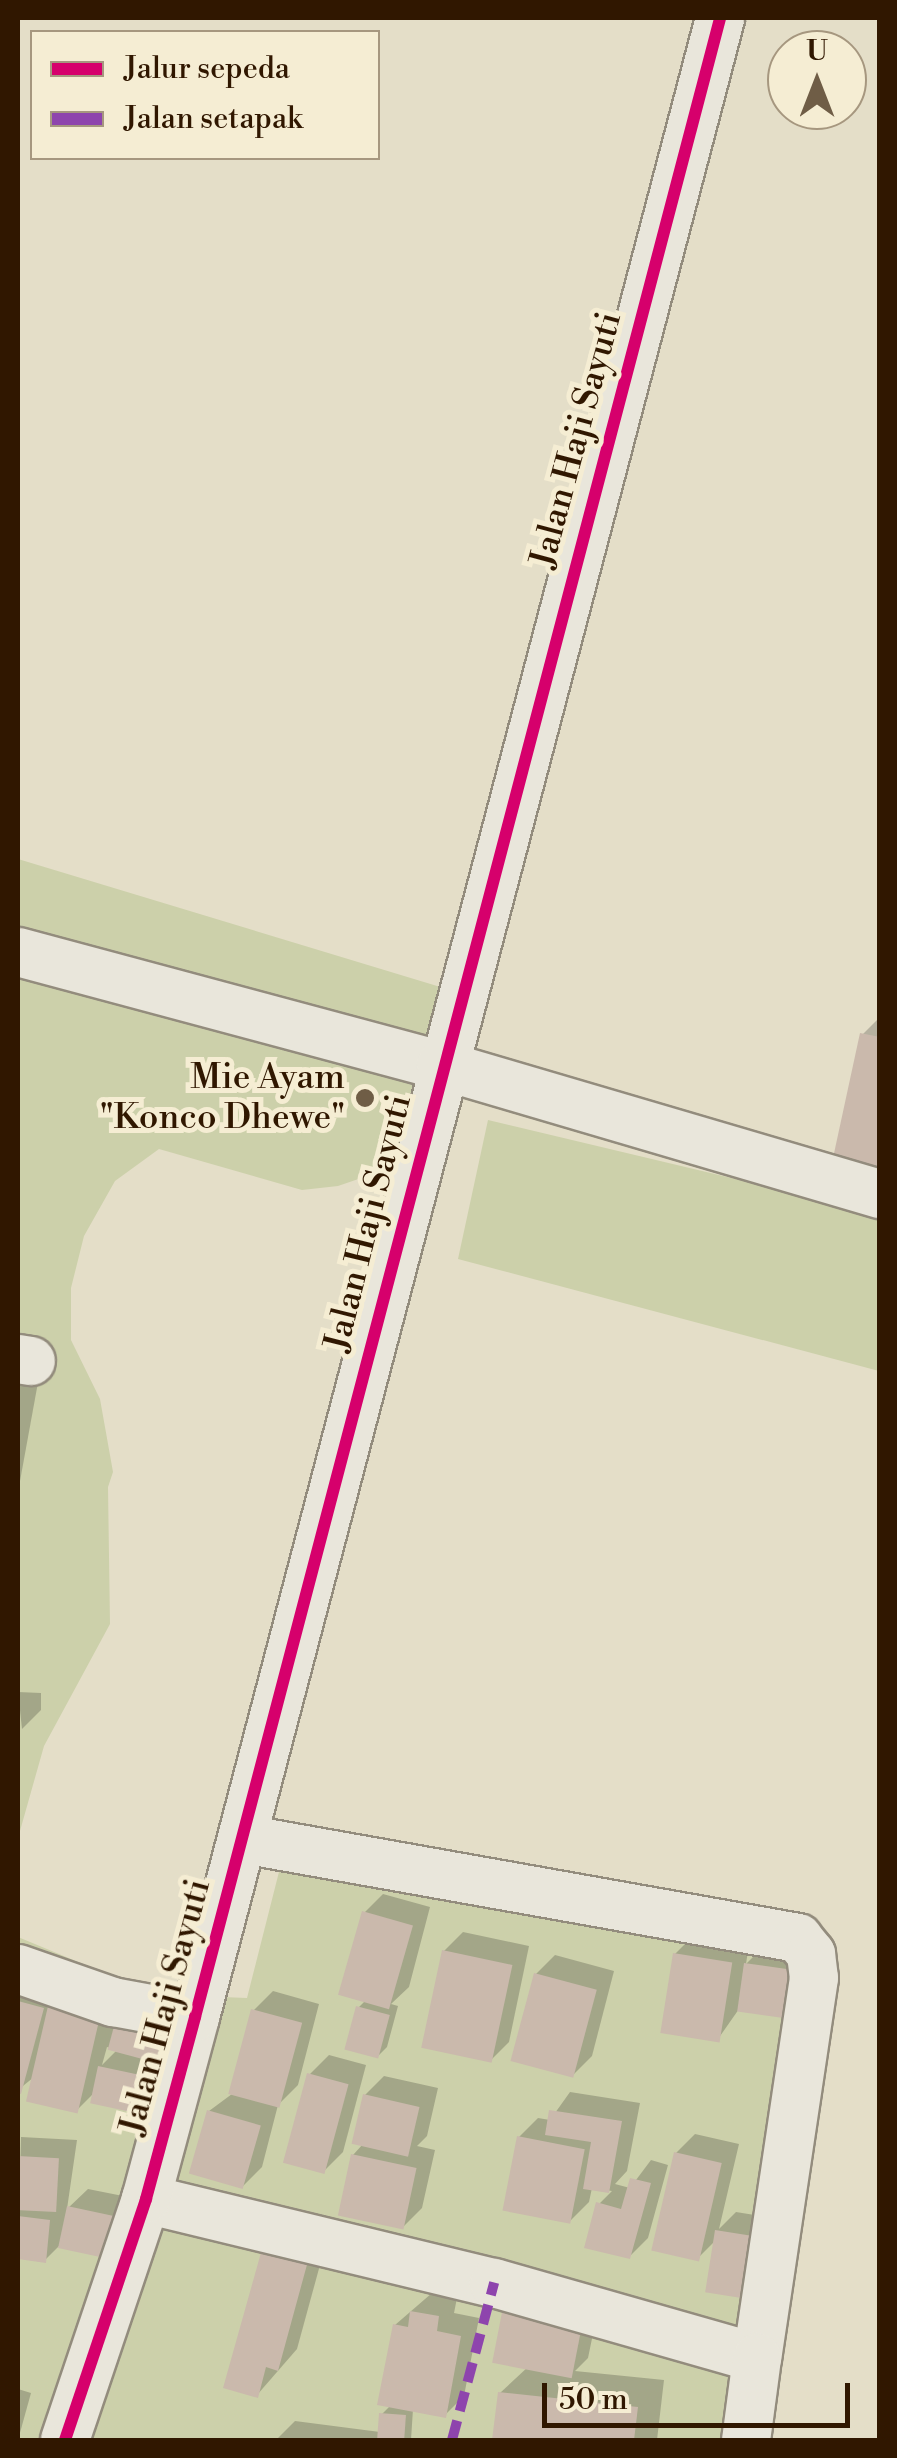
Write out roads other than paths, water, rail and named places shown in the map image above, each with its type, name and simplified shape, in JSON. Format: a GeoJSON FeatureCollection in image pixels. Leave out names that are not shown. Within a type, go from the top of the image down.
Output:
{"type":"FeatureCollection","features":[{"type":"Feature","properties":{"kind":"street","name":"Jalan Haji Sayuti"},"geometry":{"type":"LineString","coordinates":[[65,2440],[146,2199],[441,1065],[720,18]]}},
{"type":"Feature","properties":{"kind":"street"},"geometry":{"type":"LineString","coordinates":[[18,952],[441,1065],[880,1194]]}},
{"type":"Feature","properties":{"kind":"street"},"geometry":{"type":"LineString","coordinates":[[242,1839],[798,1938],[811,1954],[814,1978],[746,2440]]}},
{"type":"Feature","properties":{"kind":"street"},"geometry":{"type":"LineString","coordinates":[[18,1969],[113,2002],[195,2017]]}},
{"type":"Feature","properties":{"kind":"street"},"geometry":{"type":"LineString","coordinates":[[146,2199],[494,2283],[757,2358]]}},
{"type":"Feature","properties":{"kind":"place","name":"Mie Ayam \"Konco Dhewe\""},"geometry":{"type":"Point","coordinates":[365,1098]}}]}
